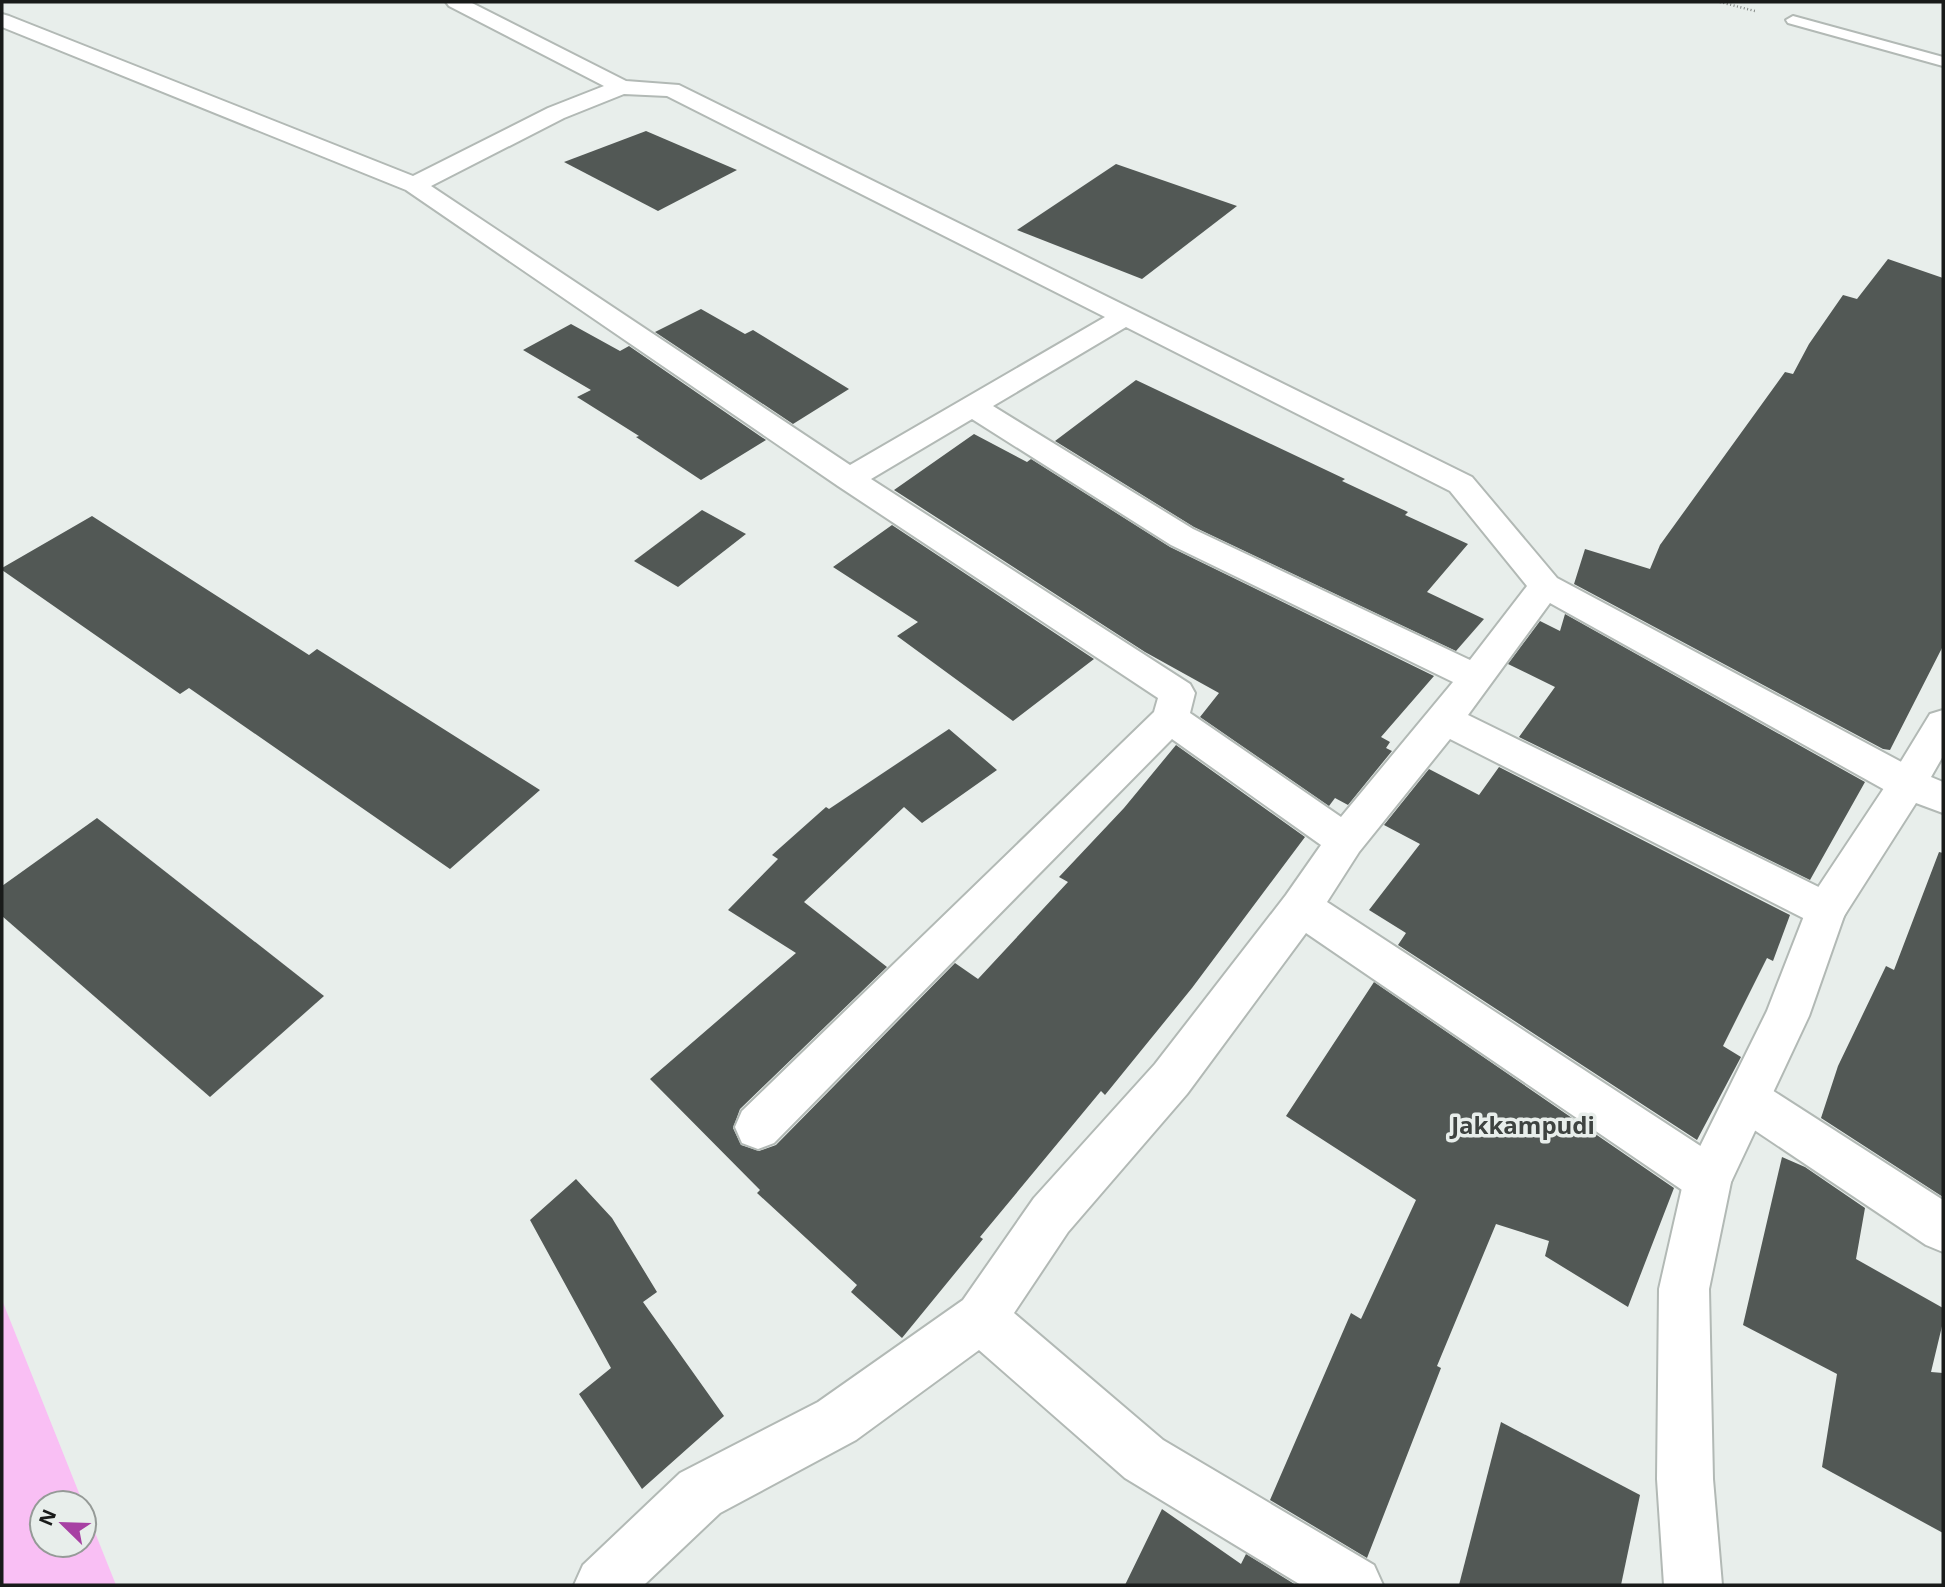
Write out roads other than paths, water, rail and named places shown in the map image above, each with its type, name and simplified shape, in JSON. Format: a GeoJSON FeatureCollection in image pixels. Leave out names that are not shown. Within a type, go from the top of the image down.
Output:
{"type":"FeatureCollection","features":[{"type":"Feature","properties":{"kind":"street"},"geometry":{"type":"LineString","coordinates":[[456,2],[622,87],[671,90],[1461,484],[1545,586],[1926,791]]}},
{"type":"Feature","properties":{"kind":"street"},"geometry":{"type":"LineString","coordinates":[[2,20],[414,186],[849,479],[1177,693],[1170,718],[758,1127]]}},
{"type":"Feature","properties":{"kind":"street"},"geometry":{"type":"LineString","coordinates":[[414,186],[556,113],[622,87]]}},
{"type":"Feature","properties":{"kind":"street"},"geometry":{"type":"LineString","coordinates":[[849,479],[1124,317]]}},
{"type":"Feature","properties":{"kind":"street"},"geometry":{"type":"LineString","coordinates":[[974,407],[1182,537],[1476,678]]}},
{"type":"Feature","properties":{"kind":"street"},"geometry":{"type":"LineString","coordinates":[[603,1585],[700,1493],[836,1420],[981,1318],[1051,1215],[1171,1079],[1301,907],[1345,841],[1444,720],[1545,586]]}},
{"type":"Feature","properties":{"kind":"street"},"geometry":{"type":"LineString","coordinates":[[1170,718],[1345,841]]}},
{"type":"Feature","properties":{"kind":"street"},"geometry":{"type":"LineString","coordinates":[[1444,720],[1826,910]]}},
{"type":"Feature","properties":{"kind":"street"},"geometry":{"type":"LineString","coordinates":[[1693,1585],[1685,1479],[1684,1290],[1708,1179],[1787,1016],[1826,910],[1926,791],[1943,724]]}},
{"type":"Feature","properties":{"kind":"street"},"geometry":{"type":"LineString","coordinates":[[1301,907],[1708,1179]]}},
{"type":"Feature","properties":{"kind":"street"},"geometry":{"type":"LineString","coordinates":[[1748,1100],[1943,1228]]}},
{"type":"Feature","properties":{"kind":"street"},"geometry":{"type":"LineString","coordinates":[[981,1318],[1144,1459],[1354,1585]]}},
{"type":"Feature","properties":{"kind":"lane"},"geometry":{"type":"LineString","coordinates":[[1793,20],[1943,62]]}},
{"type":"Feature","properties":{"kind":"district","name":"Jakkampudi"},"geometry":{"type":"Point","coordinates":[1523,1126]}}]}
